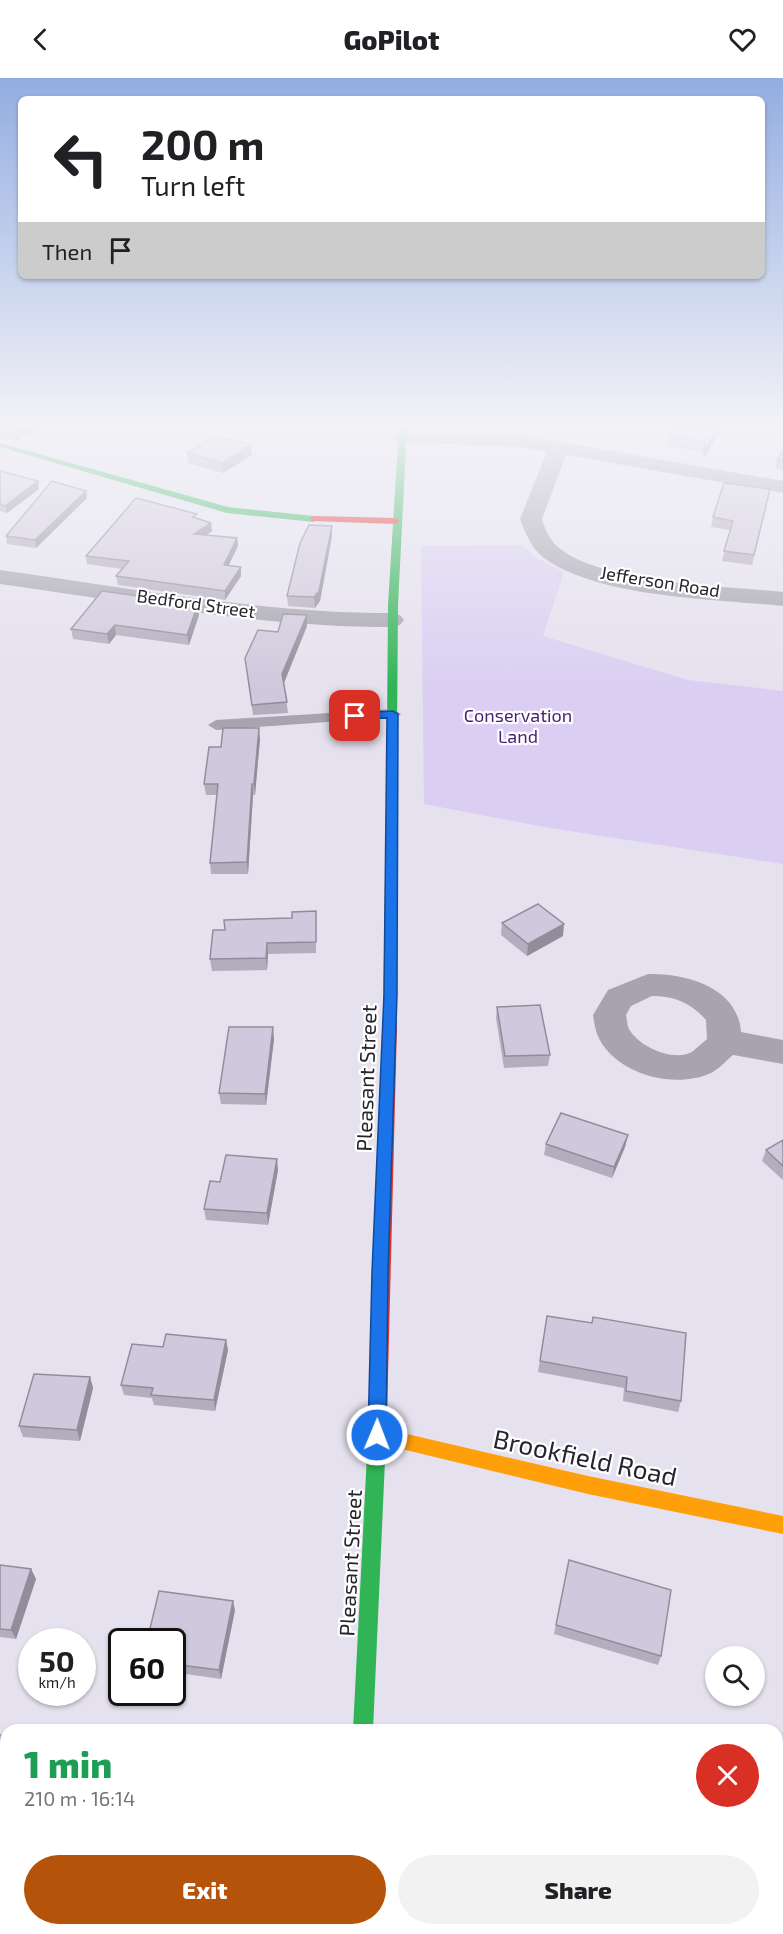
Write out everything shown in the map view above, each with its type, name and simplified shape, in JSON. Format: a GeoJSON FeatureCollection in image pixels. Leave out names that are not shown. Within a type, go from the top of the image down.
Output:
{"type":"FeatureCollection","features":[{"type":"Feature","properties":{"kind":"main road"},"geometry":{"type":"LineString","coordinates":[[257,514],[302,519],[396,521]]}},
{"type":"Feature","properties":{"kind":"main road","name":"Pleasant Street"},"geometry":{"type":"LineString","coordinates":[[363,1724],[377,1435],[380,1272],[391,994],[392,621],[397,514]]}},
{"type":"Feature","properties":{"kind":"main road","name":"Brookfield Road"},"geometry":{"type":"LineString","coordinates":[[377,1435],[588,1485],[783,1525]]}},
{"type":"Feature","properties":{"kind":"street","name":"Jefferson Road"},"geometry":{"type":"LineString","coordinates":[[533,514],[531,519],[537,536],[552,553],[576,566],[627,580],[783,599]]}},
{"type":"Feature","properties":{"kind":"street","name":"Bedford Street"},"geometry":{"type":"LineString","coordinates":[[0,577],[262,613],[335,620],[392,621]]}},
{"type":"Feature","properties":{"kind":"street"},"geometry":{"type":"LineString","coordinates":[[724,1041],[783,1052]]}},
{"type":"Feature","properties":{"kind":"lane"},"geometry":{"type":"LineString","coordinates":[[216,725],[393,714]]}},
{"type":"Feature","properties":{"kind":"green space","name":"Conservation Land"},"geometry":{"type":"Polygon","coordinates":[[[523,545],[535,557],[564,572],[543,636],[688,680],[783,691],[783,864],[550,828],[424,804],[421,546],[523,545]]]}},
{"type":"Feature","properties":{"kind":"building"},"geometry":{"type":"Polygon","coordinates":[[[25,514],[62,514],[35,540],[6,536],[25,514]]]}},
{"type":"Feature","properties":{"kind":"building"},"geometry":{"type":"Polygon","coordinates":[[[123,514],[196,514],[193,517],[211,523],[194,534],[237,538],[224,565],[241,567],[225,591],[116,576],[129,561],[86,556],[123,514]]]}},
{"type":"Feature","properties":{"kind":"building"},"geometry":{"type":"Polygon","coordinates":[[[714,514],[764,514],[754,555],[724,551],[733,521],[713,517],[714,514]]]}},
{"type":"Feature","properties":{"kind":"building"},"geometry":{"type":"Polygon","coordinates":[[[309,525],[332,526],[319,591],[314,597],[287,596],[300,543],[309,525]]]}},
{"type":"Feature","properties":{"kind":"building"},"geometry":{"type":"Polygon","coordinates":[[[102,591],[198,604],[187,635],[115,625],[107,634],[71,629],[102,591]]]}},
{"type":"Feature","properties":{"kind":"building"},"geometry":{"type":"Polygon","coordinates":[[[283,614],[307,615],[282,674],[287,702],[252,705],[245,658],[258,630],[278,632],[283,614]]]}},
{"type":"Feature","properties":{"kind":"building"},"geometry":{"type":"Polygon","coordinates":[[[223,728],[259,728],[254,784],[252,784],[247,862],[210,863],[218,784],[204,784],[209,747],[221,747],[223,728]]]}},
{"type":"Feature","properties":{"kind":"building"},"geometry":{"type":"Polygon","coordinates":[[[538,904],[564,924],[528,944],[502,923],[538,904]]]}},
{"type":"Feature","properties":{"kind":"building"},"geometry":{"type":"Polygon","coordinates":[[[316,911],[316,942],[267,943],[266,958],[210,959],[213,930],[225,930],[224,920],[292,918],[292,912],[316,911]]]}},
{"type":"Feature","properties":{"kind":"building"},"geometry":{"type":"Polygon","coordinates":[[[540,1005],[550,1055],[505,1056],[497,1007],[540,1005]]]}},
{"type":"Feature","properties":{"kind":"building"},"geometry":{"type":"Polygon","coordinates":[[[229,1027],[273,1027],[265,1094],[219,1093],[229,1027]]]}},
{"type":"Feature","properties":{"kind":"building"},"geometry":{"type":"Polygon","coordinates":[[[561,1113],[628,1135],[614,1167],[546,1144],[561,1113]]]}},
{"type":"Feature","properties":{"kind":"building"},"geometry":{"type":"Polygon","coordinates":[[[783,1140],[783,1166],[766,1150],[783,1140]]]}},
{"type":"Feature","properties":{"kind":"building"},"geometry":{"type":"Polygon","coordinates":[[[226,1155],[277,1159],[267,1213],[204,1209],[210,1181],[220,1182],[226,1155]]]}},
{"type":"Feature","properties":{"kind":"building"},"geometry":{"type":"Polygon","coordinates":[[[547,1316],[592,1323],[593,1317],[686,1333],[681,1401],[626,1391],[627,1377],[540,1361],[547,1316]]]}},
{"type":"Feature","properties":{"kind":"building"},"geometry":{"type":"Polygon","coordinates":[[[166,1334],[226,1340],[214,1400],[151,1395],[153,1388],[121,1385],[132,1344],[163,1347],[166,1334]]]}},
{"type":"Feature","properties":{"kind":"building"},"geometry":{"type":"Polygon","coordinates":[[[34,1374],[90,1377],[77,1430],[19,1426],[34,1374]]]}},
{"type":"Feature","properties":{"kind":"building"},"geometry":{"type":"Polygon","coordinates":[[[569,1560],[671,1590],[661,1656],[556,1625],[569,1560]]]}},
{"type":"Feature","properties":{"kind":"building"},"geometry":{"type":"Polygon","coordinates":[[[0,1565],[31,1569],[11,1630],[0,1629],[0,1565]]]}},
{"type":"Feature","properties":{"kind":"building"},"geometry":{"type":"Polygon","coordinates":[[[159,1591],[233,1601],[219,1670],[186,1666],[186,1628],[150,1628],[159,1591]]]}},
{"type":"Feature","properties":{"kind":"traffic: fast"},"geometry":{"type":"LineString","coordinates":[[262,514],[314,519]]}},
{"type":"Feature","properties":{"kind":"traffic: fast"},"geometry":{"type":"LineString","coordinates":[[392,734],[393,605],[398,514]]}},
{"type":"Feature","properties":{"kind":"traffic: fast"},"geometry":{"type":"LineString","coordinates":[[363,1724],[378,1415]]}},
{"type":"Feature","properties":{"kind":"traffic: slow"},"geometry":{"type":"LineString","coordinates":[[390,1024],[392,734]]}},
{"type":"Feature","properties":{"kind":"traffic: slow"},"geometry":{"type":"LineString","coordinates":[[377,1435],[588,1485],[783,1525]]}},
{"type":"Feature","properties":{"kind":"traffic: jam"},"geometry":{"type":"LineString","coordinates":[[314,519],[396,521]]}},
{"type":"Feature","properties":{"kind":"traffic: jam"},"geometry":{"type":"LineString","coordinates":[[378,1415],[390,1024]]}},
{"type":"Feature","properties":{"kind":"route"},"geometry":{"type":"LineString","coordinates":[[355,716],[393,714],[391,994],[380,1272],[377,1435]]}}]}
